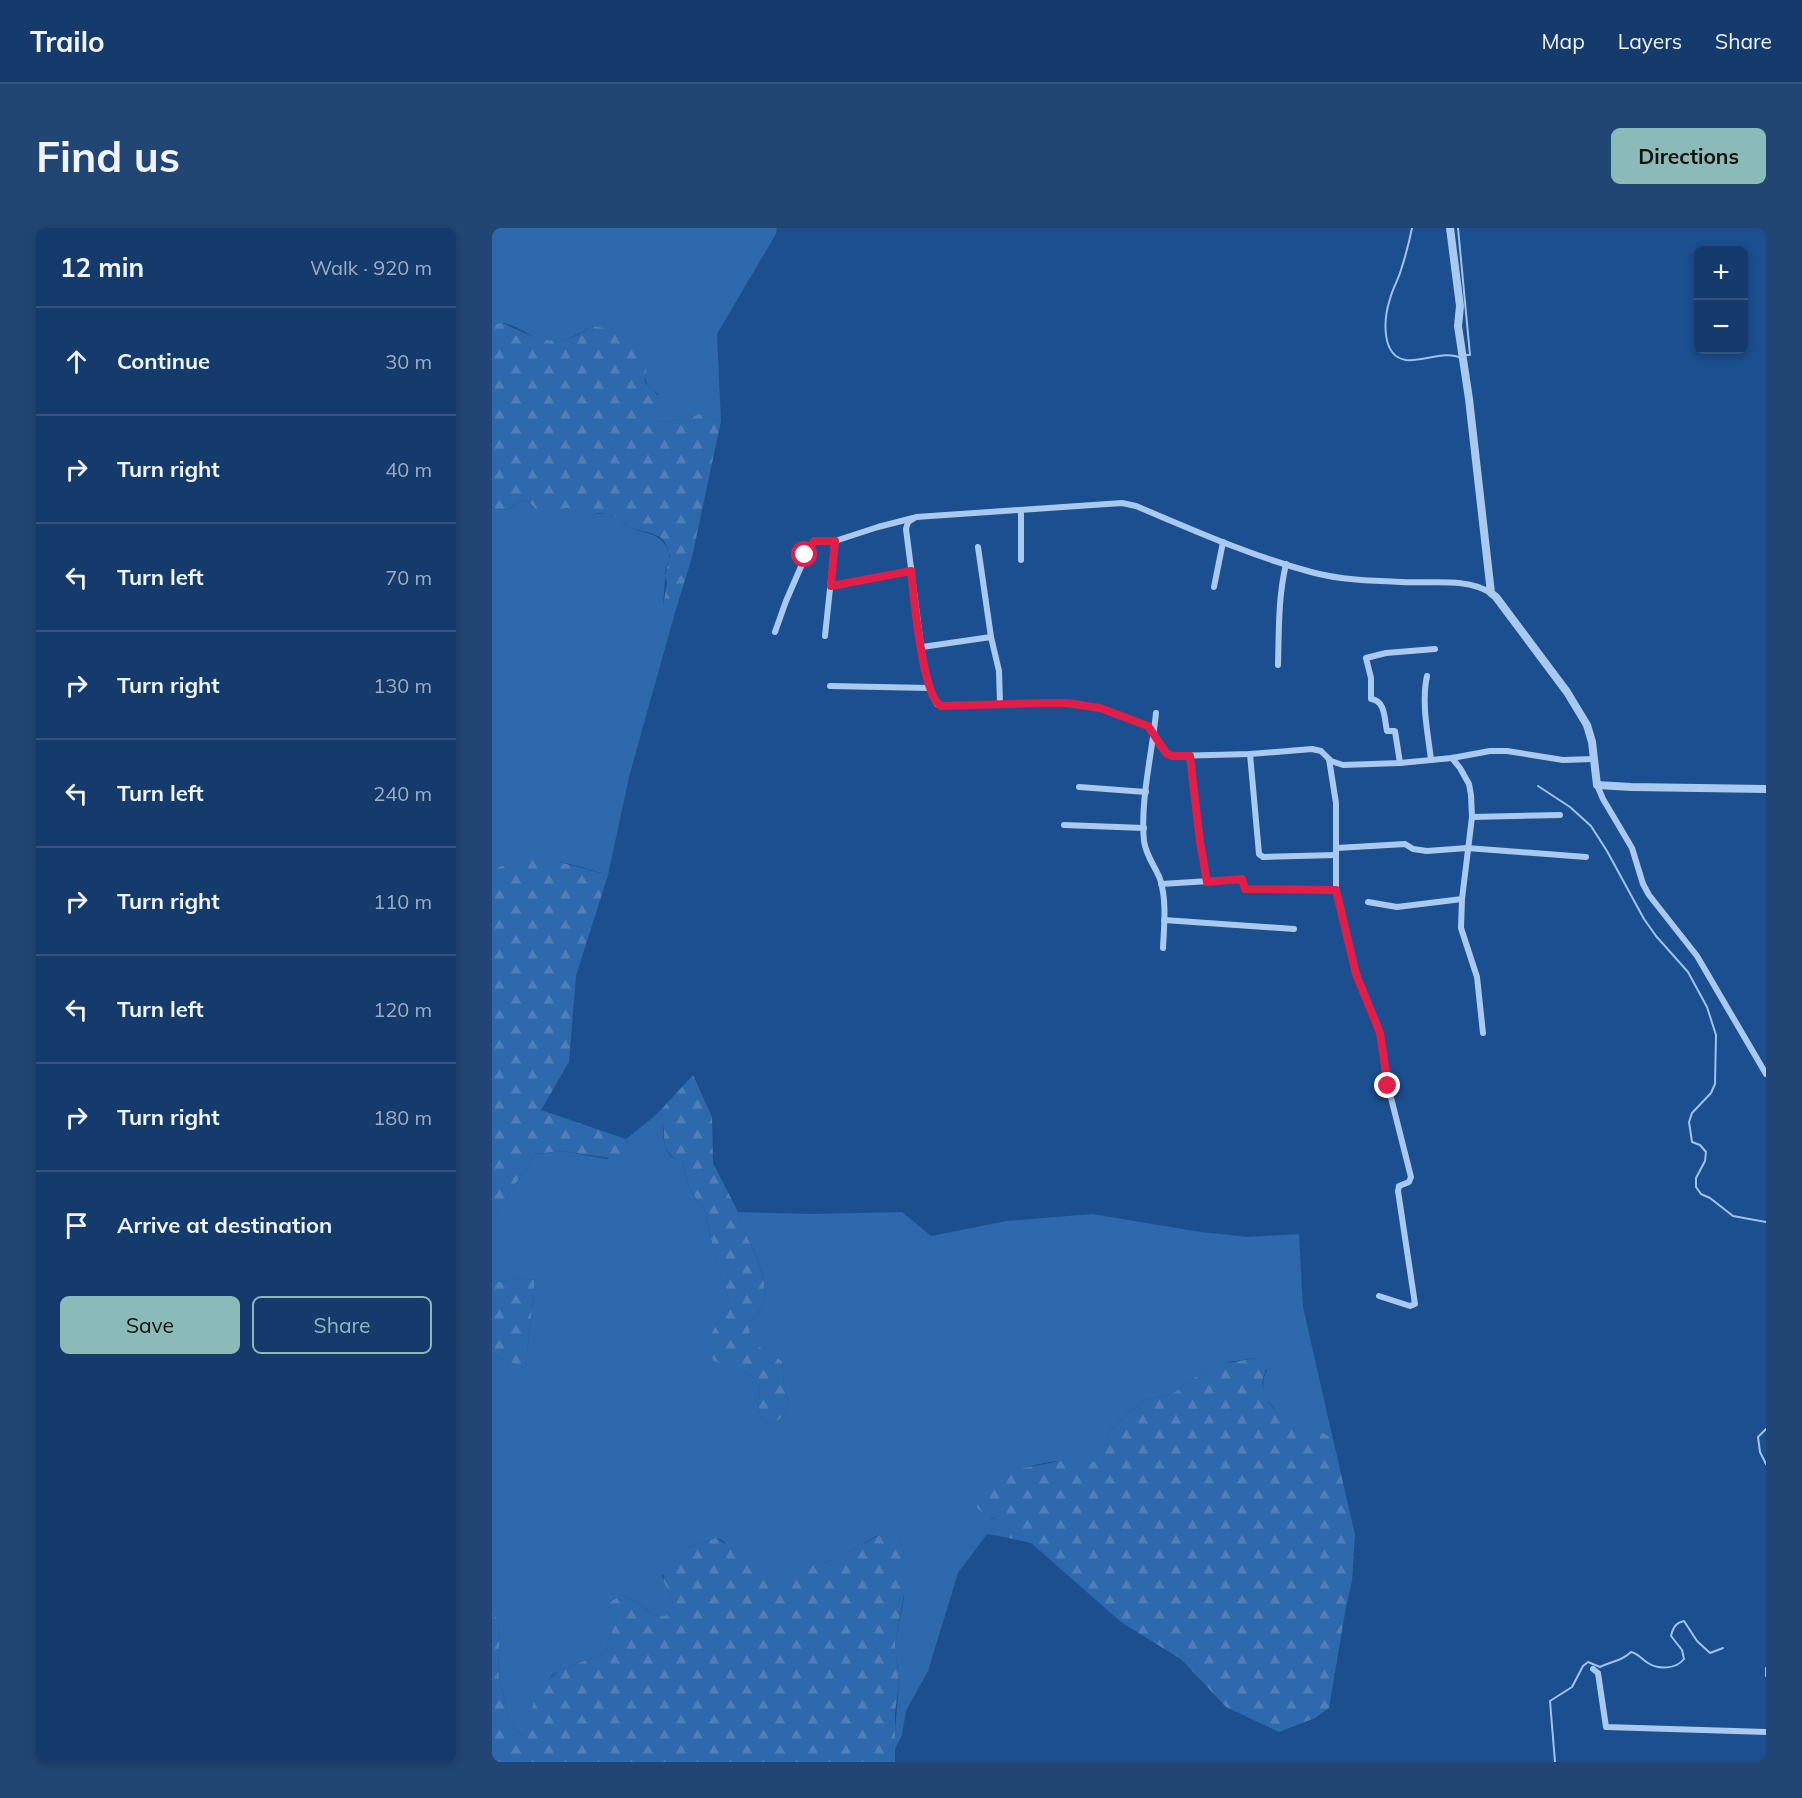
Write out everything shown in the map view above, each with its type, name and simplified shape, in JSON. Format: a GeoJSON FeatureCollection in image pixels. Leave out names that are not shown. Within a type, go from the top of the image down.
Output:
{"type":"FeatureCollection","features":[{"type":"Feature","properties":{"kind":"street"},"geometry":{"type":"LineString","coordinates":[[1450,228],[1460,306],[1458,326],[1469,399],[1491,593]]}},
{"type":"Feature","properties":{"kind":"street"},"geometry":{"type":"LineString","coordinates":[[775,632],[786,601],[814,541],[835,541],[916,517],[1122,502],[1222,542],[1312,573],[1344,578],[1458,583],[1481,587],[1496,597],[1567,692],[1587,725],[1593,742],[1593,759],[1598,785],[1603,799],[1632,848],[1643,884],[1649,895],[1697,956],[1766,1074]]}},
{"type":"Feature","properties":{"kind":"street"},"geometry":{"type":"LineString","coordinates":[[1020,510],[1021,560]]}},
{"type":"Feature","properties":{"kind":"street"},"geometry":{"type":"LineString","coordinates":[[916,517],[908,522],[906,529],[911,571],[924,669],[929,688],[935,701],[941,706],[1067,703],[1100,708],[1144,724],[1167,754],[1173,756],[1250,754],[1312,749],[1321,751],[1329,759],[1343,765],[1400,763],[1452,758],[1490,751],[1507,751],[1563,760],[1593,759]]}},
{"type":"Feature","properties":{"kind":"street"},"geometry":{"type":"LineString","coordinates":[[825,636],[835,541]]}},
{"type":"Feature","properties":{"kind":"street"},"geometry":{"type":"LineString","coordinates":[[1214,587],[1222,542]]}},
{"type":"Feature","properties":{"kind":"street"},"geometry":{"type":"LineString","coordinates":[[978,547],[991,636],[999,671],[1000,703]]}},
{"type":"Feature","properties":{"kind":"street"},"geometry":{"type":"LineString","coordinates":[[1278,665],[1279,603],[1286,564]]}},
{"type":"Feature","properties":{"kind":"street"},"geometry":{"type":"LineString","coordinates":[[831,586],[911,571]]}},
{"type":"Feature","properties":{"kind":"street"},"geometry":{"type":"LineString","coordinates":[[922,647],[991,636]]}},
{"type":"Feature","properties":{"kind":"street"},"geometry":{"type":"LineString","coordinates":[[1400,763],[1395,732],[1387,731],[1382,704],[1371,699],[1371,678],[1366,658],[1386,653],[1435,648]]}},
{"type":"Feature","properties":{"kind":"street"},"geometry":{"type":"LineString","coordinates":[[1427,676],[1425,708],[1431,760]]}},
{"type":"Feature","properties":{"kind":"street"},"geometry":{"type":"LineString","coordinates":[[830,686],[929,688]]}},
{"type":"Feature","properties":{"kind":"street"},"geometry":{"type":"LineString","coordinates":[[1156,713],[1144,828],[1145,850],[1161,884],[1164,920],[1163,948]]}},
{"type":"Feature","properties":{"kind":"street"},"geometry":{"type":"LineString","coordinates":[[1250,754],[1254,850],[1260,856],[1337,852],[1405,844],[1413,849],[1427,851],[1467,848],[1586,857]]}},
{"type":"Feature","properties":{"kind":"street"},"geometry":{"type":"LineString","coordinates":[[1190,756],[1207,882]]}},
{"type":"Feature","properties":{"kind":"street"},"geometry":{"type":"LineString","coordinates":[[1452,758],[1469,784],[1472,817],[1467,848],[1461,928],[1477,977],[1483,1033]]}},
{"type":"Feature","properties":{"kind":"street"},"geometry":{"type":"LineString","coordinates":[[1329,759],[1336,803],[1336,890],[1356,974],[1380,1033],[1386,1078],[1410,1174],[1409,1182],[1399,1186],[1398,1191],[1415,1304],[1410,1306],[1379,1296]]}},
{"type":"Feature","properties":{"kind":"street"},"geometry":{"type":"LineString","coordinates":[[1598,785],[1642,788],[1766,789]]}},
{"type":"Feature","properties":{"kind":"street"},"geometry":{"type":"LineString","coordinates":[[1079,787],[1146,792]]}},
{"type":"Feature","properties":{"kind":"street"},"geometry":{"type":"LineString","coordinates":[[1472,817],[1560,815]]}},
{"type":"Feature","properties":{"kind":"street"},"geometry":{"type":"LineString","coordinates":[[1064,825],[1144,828]]}},
{"type":"Feature","properties":{"kind":"street"},"geometry":{"type":"LineString","coordinates":[[1161,884],[1242,879],[1245,889],[1336,890]]}},
{"type":"Feature","properties":{"kind":"street"},"geometry":{"type":"LineString","coordinates":[[1368,902],[1397,907],[1462,899]]}},
{"type":"Feature","properties":{"kind":"street"},"geometry":{"type":"LineString","coordinates":[[1164,920],[1294,929]]}},
{"type":"Feature","properties":{"kind":"street"},"geometry":{"type":"LineString","coordinates":[[1593,1669],[1598,1673],[1606,1727],[1766,1732]]}},
{"type":"Feature","properties":{"kind":"green space"},"geometry":{"type":"Polygon","coordinates":[[[492,228],[777,228],[776,234],[717,334],[721,421],[700,413],[671,421],[640,420],[637,412],[655,408],[658,394],[647,383],[646,367],[594,326],[568,339],[555,342],[539,339],[510,325],[492,324],[492,228]]]}},
{"type":"Feature","properties":{"kind":"green space"},"geometry":{"type":"Polygon","coordinates":[[[502,323],[528,335],[554,341],[573,337],[594,326],[616,331],[628,340],[644,360],[645,382],[662,400],[662,407],[637,412],[641,420],[671,421],[700,413],[721,421],[692,557],[674,616],[662,612],[667,583],[665,576],[670,556],[665,542],[660,537],[630,528],[614,515],[600,513],[585,516],[567,508],[545,513],[538,512],[528,501],[522,500],[506,510],[492,508],[492,324],[502,323]]]}},
{"type":"Feature","properties":{"kind":"green space"},"geometry":{"type":"Polygon","coordinates":[[[522,500],[528,501],[538,511],[543,512],[564,508],[585,515],[604,513],[614,515],[630,528],[659,538],[669,553],[665,572],[663,612],[674,616],[629,777],[608,875],[579,866],[534,859],[506,864],[492,871],[492,508],[506,510],[522,500]]]}},
{"type":"Feature","properties":{"kind":"green space"},"geometry":{"type":"Polygon","coordinates":[[[544,858],[608,875],[576,976],[569,1062],[541,1110],[626,1139],[627,1146],[624,1160],[562,1151],[535,1154],[492,1220],[492,871],[516,860],[544,858]]]}},
{"type":"Feature","properties":{"kind":"green space"},"geometry":{"type":"Polygon","coordinates":[[[693,1075],[712,1117],[713,1163],[738,1212],[738,1218],[757,1257],[763,1278],[764,1299],[750,1327],[751,1342],[782,1361],[789,1407],[781,1418],[770,1425],[758,1416],[760,1389],[753,1376],[714,1361],[706,1350],[710,1336],[729,1299],[717,1266],[705,1211],[689,1188],[682,1160],[677,1160],[666,1149],[663,1125],[657,1114],[693,1075]]]}},
{"type":"Feature","properties":{"kind":"green space"},"geometry":{"type":"Polygon","coordinates":[[[657,1114],[662,1119],[667,1151],[675,1159],[682,1160],[689,1188],[705,1211],[717,1266],[729,1299],[710,1336],[740,1371],[753,1376],[760,1389],[758,1416],[770,1425],[781,1418],[789,1407],[782,1361],[751,1343],[750,1327],[764,1299],[763,1278],[738,1218],[738,1212],[812,1214],[902,1212],[931,1236],[1006,1221],[1092,1214],[1201,1232],[1248,1237],[1299,1234],[1303,1307],[1333,1439],[1292,1423],[1276,1411],[1264,1392],[1264,1377],[1267,1370],[1255,1358],[1229,1362],[1203,1372],[1172,1394],[1145,1400],[1109,1432],[1102,1464],[1077,1461],[1051,1462],[1038,1464],[1003,1477],[991,1518],[1001,1521],[1009,1530],[1009,1538],[987,1534],[958,1573],[928,1671],[906,1711],[902,1735],[893,1753],[899,1683],[895,1643],[904,1598],[903,1547],[898,1531],[879,1534],[849,1552],[816,1566],[766,1577],[756,1577],[722,1540],[716,1538],[684,1549],[662,1576],[673,1602],[666,1617],[659,1616],[622,1595],[610,1601],[617,1621],[603,1655],[577,1663],[552,1675],[536,1697],[530,1724],[522,1736],[511,1722],[500,1684],[498,1667],[500,1635],[492,1608],[492,1354],[525,1367],[534,1280],[521,1278],[492,1283],[492,1220],[535,1154],[562,1151],[607,1159],[627,1146],[626,1139],[657,1114]]]}},
{"type":"Feature","properties":{"kind":"green space"},"geometry":{"type":"Polygon","coordinates":[[[521,1278],[534,1280],[525,1367],[492,1354],[492,1283],[521,1278]]]}},
{"type":"Feature","properties":{"kind":"green space"},"geometry":{"type":"Polygon","coordinates":[[[1256,1358],[1268,1361],[1262,1383],[1273,1408],[1289,1421],[1333,1439],[1355,1535],[1352,1581],[1329,1708],[1315,1718],[1279,1732],[1226,1707],[1182,1660],[1121,1622],[1031,1543],[1009,1538],[1009,1530],[1001,1522],[983,1513],[970,1501],[974,1493],[982,1486],[1018,1469],[1071,1459],[1102,1463],[1109,1432],[1145,1400],[1172,1394],[1203,1372],[1223,1364],[1256,1358]]]}},
{"type":"Feature","properties":{"kind":"green space"},"geometry":{"type":"Polygon","coordinates":[[[890,1529],[898,1530],[903,1547],[906,1584],[895,1643],[899,1683],[895,1713],[895,1762],[492,1762],[492,1608],[500,1634],[498,1667],[500,1684],[511,1722],[522,1736],[530,1720],[536,1696],[548,1680],[565,1669],[603,1655],[617,1621],[609,1602],[622,1595],[648,1611],[666,1616],[673,1602],[664,1582],[663,1569],[684,1549],[716,1538],[739,1553],[756,1577],[770,1577],[824,1563],[890,1529]]]}},
{"type":"Feature","properties":{"kind":"waterway"},"geometry":{"type":"LineString","coordinates":[[1412,228],[1404,262],[1392,292],[1386,316],[1388,344],[1398,357],[1406,360],[1448,355],[1461,358]]}},
{"type":"Feature","properties":{"kind":"waterway"},"geometry":{"type":"LineString","coordinates":[[1458,228],[1470,355],[1466,355]]}},
{"type":"Feature","properties":{"kind":"waterway"},"geometry":{"type":"LineString","coordinates":[[1538,786],[1570,807],[1591,826],[1644,919],[1688,972],[1707,1007],[1716,1035],[1715,1084],[1711,1093],[1692,1113],[1689,1122],[1692,1142],[1700,1145],[1706,1152],[1705,1161],[1696,1178],[1696,1187],[1701,1194],[1710,1198],[1733,1216],[1766,1222]]}},
{"type":"Feature","properties":{"kind":"waterway"},"geometry":{"type":"LineString","coordinates":[[1766,1429],[1758,1437],[1760,1452],[1766,1464]]}},
{"type":"Feature","properties":{"kind":"waterway"},"geometry":{"type":"LineString","coordinates":[[1555,1762],[1550,1701],[1572,1687],[1583,1666],[1588,1662],[1600,1667],[1620,1660],[1631,1652],[1657,1667],[1677,1665],[1684,1659],[1682,1650],[1671,1636],[1675,1626],[1684,1621],[1697,1641],[1710,1653],[1723,1648]]}},
{"type":"Feature","properties":{"kind":"waterway"},"geometry":{"type":"LineString","coordinates":[[1766,1668],[1766,1676]]}},
{"type":"Feature","properties":{"kind":"route"},"geometry":{"type":"LineString","coordinates":[[805,555],[814,541],[835,541],[831,586],[911,571],[924,669],[929,688],[937,704],[949,707],[1000,703],[1067,703],[1100,708],[1148,726],[1167,754],[1190,756],[1207,882],[1242,879],[1245,889],[1336,890],[1356,974],[1380,1033],[1388,1086]]}}]}
